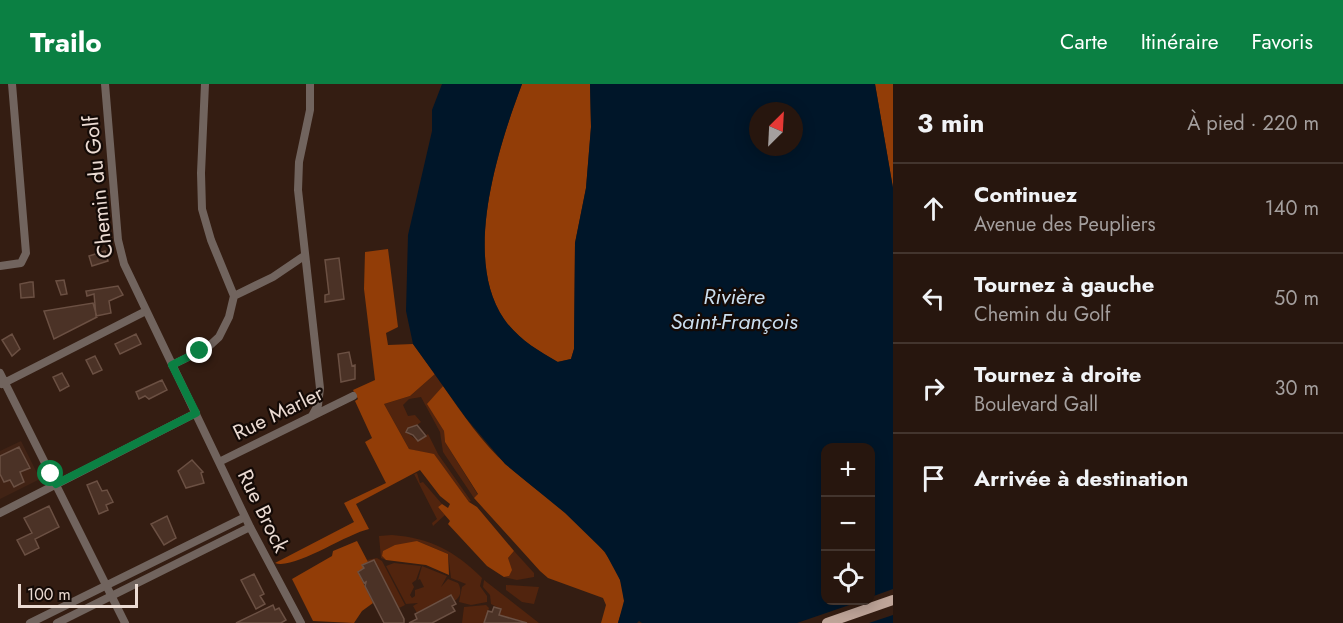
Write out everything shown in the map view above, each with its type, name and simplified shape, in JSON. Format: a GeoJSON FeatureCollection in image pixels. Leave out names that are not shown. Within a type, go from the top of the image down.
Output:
{"type":"FeatureCollection","features":[{"type":"Feature","properties":{"kind":"main road"},"geometry":{"type":"LineString","coordinates":[[827,623],[893,600]]}},
{"type":"Feature","properties":{"kind":"street"},"geometry":{"type":"LineString","coordinates":[[0,266],[23,262],[26,253],[12,84]]}},
{"type":"Feature","properties":{"kind":"street","name":"Chemin du Golf"},"geometry":{"type":"LineString","coordinates":[[105,84],[119,246],[124,264],[196,413]]}},
{"type":"Feature","properties":{"kind":"street"},"geometry":{"type":"LineString","coordinates":[[172,365],[207,348],[219,337],[229,316],[234,296],[211,240],[202,209],[201,172],[205,84]]}},
{"type":"Feature","properties":{"kind":"street"},"geometry":{"type":"LineString","coordinates":[[310,84],[310,110],[298,182],[304,256],[320,388],[318,405],[312,416]]}},
{"type":"Feature","properties":{"kind":"street"},"geometry":{"type":"LineString","coordinates":[[234,296],[266,280],[304,256]]}},
{"type":"Feature","properties":{"kind":"street"},"geometry":{"type":"LineString","coordinates":[[2,384],[146,311]]}},
{"type":"Feature","properties":{"kind":"street"},"geometry":{"type":"LineString","coordinates":[[0,373],[2,384],[56,484],[124,623]]}},
{"type":"Feature","properties":{"kind":"street","name":"Rue Marler"},"geometry":{"type":"LineString","coordinates":[[219,462],[353,396]]}},
{"type":"Feature","properties":{"kind":"street"},"geometry":{"type":"LineString","coordinates":[[0,513],[196,413]]}},
{"type":"Feature","properties":{"kind":"street","name":"Rue Brock"},"geometry":{"type":"LineString","coordinates":[[196,413],[245,517],[301,623]]}},
{"type":"Feature","properties":{"kind":"street"},"geometry":{"type":"LineString","coordinates":[[30,623],[245,517]]}},
{"type":"Feature","properties":{"kind":"street"},"geometry":{"type":"LineString","coordinates":[[57,623],[250,527]]}},
{"type":"Feature","properties":{"kind":"shaded area"},"geometry":{"type":"Polygon","coordinates":[[[522,84],[590,84],[591,127],[586,188],[575,243],[574,349],[571,359],[557,362],[535,349],[509,326],[492,294],[486,266],[485,235],[488,203],[503,139],[522,84]]]}},
{"type":"Feature","properties":{"kind":"shaded area"},"geometry":{"type":"Polygon","coordinates":[[[875,84],[893,84],[893,188],[875,84]]]}},
{"type":"Feature","properties":{"kind":"shaded area"},"geometry":{"type":"Polygon","coordinates":[[[388,249],[398,327],[386,333],[388,345],[413,344],[435,374],[410,396],[384,404],[409,449],[434,454],[469,502],[477,507],[514,551],[508,558],[512,570],[509,576],[504,577],[487,566],[448,524],[450,521],[438,507],[442,504],[448,508],[450,504],[440,496],[420,470],[356,504],[369,529],[307,557],[284,564],[275,563],[354,522],[344,503],[386,483],[365,442],[372,438],[355,401],[358,399],[353,390],[375,380],[364,289],[365,252],[388,249]]]}},
{"type":"Feature","properties":{"kind":"shaded area"},"geometry":{"type":"Polygon","coordinates":[[[435,374],[443,386],[428,404],[444,431],[445,442],[478,495],[474,498],[443,452],[440,432],[421,397],[409,399],[403,405],[408,416],[415,415],[421,422],[413,428],[408,428],[406,432],[418,441],[428,434],[438,454],[471,501],[469,502],[434,455],[409,449],[384,404],[410,396],[435,374]]]}},
{"type":"Feature","properties":{"kind":"shaded area"},"geometry":{"type":"Polygon","coordinates":[[[443,386],[489,447],[522,478],[579,525],[611,561],[621,581],[624,601],[618,623],[601,623],[606,605],[603,598],[548,578],[474,498],[478,494],[445,442],[444,431],[427,404],[443,386]]]}},
{"type":"Feature","properties":{"kind":"shaded area"},"geometry":{"type":"Polygon","coordinates":[[[21,441],[40,479],[0,499],[0,451],[21,441]]]}},
{"type":"Feature","properties":{"kind":"shaded area"},"geometry":{"type":"Polygon","coordinates":[[[417,473],[420,483],[423,482],[442,504],[438,507],[445,515],[433,526],[432,523],[437,519],[414,474],[417,473]]]}},
{"type":"Feature","properties":{"kind":"shaded area"},"geometry":{"type":"Polygon","coordinates":[[[392,535],[430,543],[462,560],[482,578],[480,586],[487,596],[487,602],[471,605],[459,602],[462,587],[466,584],[451,578],[448,554],[417,541],[382,556],[386,560],[381,558],[379,536],[392,535]]]}},
{"type":"Feature","properties":{"kind":"shaded area"},"geometry":{"type":"Polygon","coordinates":[[[357,541],[368,562],[362,565],[364,568],[358,572],[373,603],[362,611],[354,623],[313,621],[292,579],[332,556],[333,551],[357,541]]]}},
{"type":"Feature","properties":{"kind":"shaded area"},"geometry":{"type":"Polygon","coordinates":[[[417,541],[448,554],[449,575],[426,565],[386,560],[382,556],[383,551],[395,545],[417,541]]]}},
{"type":"Feature","properties":{"kind":"shaded area"},"geometry":{"type":"Polygon","coordinates":[[[514,551],[534,573],[534,577],[517,580],[504,577],[509,576],[508,558],[514,551]]]}},
{"type":"Feature","properties":{"kind":"shaded area"},"geometry":{"type":"Polygon","coordinates":[[[377,558],[382,561],[405,605],[399,608],[374,560],[368,562],[367,560],[377,558]]]}},
{"type":"Feature","properties":{"kind":"shaded area"},"geometry":{"type":"Polygon","coordinates":[[[394,563],[421,566],[416,580],[412,583],[414,587],[410,595],[412,598],[415,596],[415,590],[424,587],[420,579],[418,580],[422,566],[447,576],[441,587],[448,579],[458,583],[459,596],[454,601],[450,595],[417,613],[413,606],[418,603],[406,604],[386,566],[394,563]]]}},
{"type":"Feature","properties":{"kind":"shaded area"},"geometry":{"type":"Polygon","coordinates":[[[484,580],[539,623],[527,623],[499,615],[501,609],[491,604],[490,595],[483,587],[484,580]]]}},
{"type":"Feature","properties":{"kind":"shaded area"},"geometry":{"type":"Polygon","coordinates":[[[506,585],[539,587],[534,604],[522,602],[506,590],[506,585]]]}},
{"type":"Feature","properties":{"kind":"shaded area"},"geometry":{"type":"Polygon","coordinates":[[[486,605],[489,608],[484,623],[462,623],[464,607],[486,605]]]}},
{"type":"Feature","properties":{"kind":"water","name":"Rivière Saint-François"},"geometry":{"type":"Polygon","coordinates":[[[442,84],[522,84],[503,139],[488,203],[485,235],[486,266],[492,294],[509,326],[536,349],[558,362],[571,359],[574,349],[575,243],[586,188],[591,127],[590,84],[875,84],[893,188],[893,623],[642,623],[639,621],[637,623],[618,623],[624,601],[620,580],[605,552],[565,513],[505,464],[466,418],[413,344],[406,311],[408,235],[432,131],[432,110],[442,84]]]}},
{"type":"Feature","properties":{"kind":"pier"},"geometry":{"type":"Polygon","coordinates":[[[893,589],[893,615],[869,623],[797,623],[849,605],[875,605],[875,596],[893,589]]]}},
{"type":"Feature","properties":{"kind":"building"},"geometry":{"type":"Polygon","coordinates":[[[105,251],[108,261],[92,266],[89,256],[105,251]]]}},
{"type":"Feature","properties":{"kind":"building"},"geometry":{"type":"Polygon","coordinates":[[[339,258],[344,299],[325,302],[325,295],[329,294],[325,260],[339,258]]]}},
{"type":"Feature","properties":{"kind":"building"},"geometry":{"type":"Polygon","coordinates":[[[64,280],[67,294],[61,295],[56,281],[64,280]]]}},
{"type":"Feature","properties":{"kind":"building"},"geometry":{"type":"Polygon","coordinates":[[[33,282],[34,297],[21,298],[20,284],[33,282]]]}},
{"type":"Feature","properties":{"kind":"building"},"geometry":{"type":"Polygon","coordinates":[[[118,286],[123,295],[109,301],[111,313],[96,316],[94,294],[87,296],[86,291],[118,286]]]}},
{"type":"Feature","properties":{"kind":"building"},"geometry":{"type":"Polygon","coordinates":[[[93,303],[97,317],[54,339],[44,311],[93,303]]]}},
{"type":"Feature","properties":{"kind":"building"},"geometry":{"type":"Polygon","coordinates":[[[12,334],[20,349],[12,356],[2,340],[12,334]]]}},
{"type":"Feature","properties":{"kind":"building"},"geometry":{"type":"Polygon","coordinates":[[[136,334],[141,344],[120,354],[115,344],[136,334]]]}},
{"type":"Feature","properties":{"kind":"building"},"geometry":{"type":"Polygon","coordinates":[[[349,352],[352,366],[355,365],[355,379],[341,382],[338,354],[349,352]]]}},
{"type":"Feature","properties":{"kind":"building"},"geometry":{"type":"Polygon","coordinates":[[[95,356],[102,370],[93,374],[86,360],[95,356]]]}},
{"type":"Feature","properties":{"kind":"building"},"geometry":{"type":"Polygon","coordinates":[[[62,373],[69,386],[60,391],[53,377],[62,373]]]}},
{"type":"Feature","properties":{"kind":"building"},"geometry":{"type":"Polygon","coordinates":[[[162,380],[167,390],[149,399],[145,396],[139,399],[136,392],[162,380]]]}},
{"type":"Feature","properties":{"kind":"building"},"geometry":{"type":"Polygon","coordinates":[[[417,425],[426,436],[418,441],[406,432],[408,428],[417,425]]]}},
{"type":"Feature","properties":{"kind":"building"},"geometry":{"type":"Polygon","coordinates":[[[19,447],[30,468],[20,472],[24,482],[14,487],[10,480],[4,482],[0,474],[0,456],[19,447]]]}},
{"type":"Feature","properties":{"kind":"building"},"geometry":{"type":"Polygon","coordinates":[[[192,460],[203,472],[201,473],[204,483],[186,488],[178,471],[192,460]]]}},
{"type":"Feature","properties":{"kind":"building"},"geometry":{"type":"Polygon","coordinates":[[[97,481],[102,491],[107,490],[113,502],[106,505],[108,510],[99,514],[87,485],[97,481]]]}},
{"type":"Feature","properties":{"kind":"building"},"geometry":{"type":"Polygon","coordinates":[[[49,506],[59,527],[35,539],[39,548],[25,555],[17,540],[32,533],[24,518],[49,506]]]}},
{"type":"Feature","properties":{"kind":"building"},"geometry":{"type":"Polygon","coordinates":[[[167,516],[176,538],[164,545],[151,524],[167,516]]]}},
{"type":"Feature","properties":{"kind":"building"},"geometry":{"type":"Polygon","coordinates":[[[374,560],[404,623],[384,623],[365,586],[366,582],[364,583],[358,572],[364,568],[362,565],[374,560]]]}},
{"type":"Feature","properties":{"kind":"building"},"geometry":{"type":"Polygon","coordinates":[[[254,574],[264,594],[260,596],[265,604],[256,609],[241,580],[254,574]]]}},
{"type":"Feature","properties":{"kind":"building"},"geometry":{"type":"Polygon","coordinates":[[[451,595],[456,604],[452,606],[455,611],[432,623],[409,623],[417,619],[415,614],[451,595]]]}},
{"type":"Feature","properties":{"kind":"building"},"geometry":{"type":"Polygon","coordinates":[[[273,605],[275,610],[279,608],[286,620],[281,623],[236,623],[273,605]]]}},
{"type":"Feature","properties":{"kind":"building"},"geometry":{"type":"Polygon","coordinates":[[[494,607],[501,609],[499,615],[527,623],[484,623],[488,611],[492,612],[494,607]]]}},
{"type":"Feature","properties":{"kind":"route"},"geometry":{"type":"LineString","coordinates":[[51,474],[56,484],[196,413],[172,365],[200,351]]}}]}
